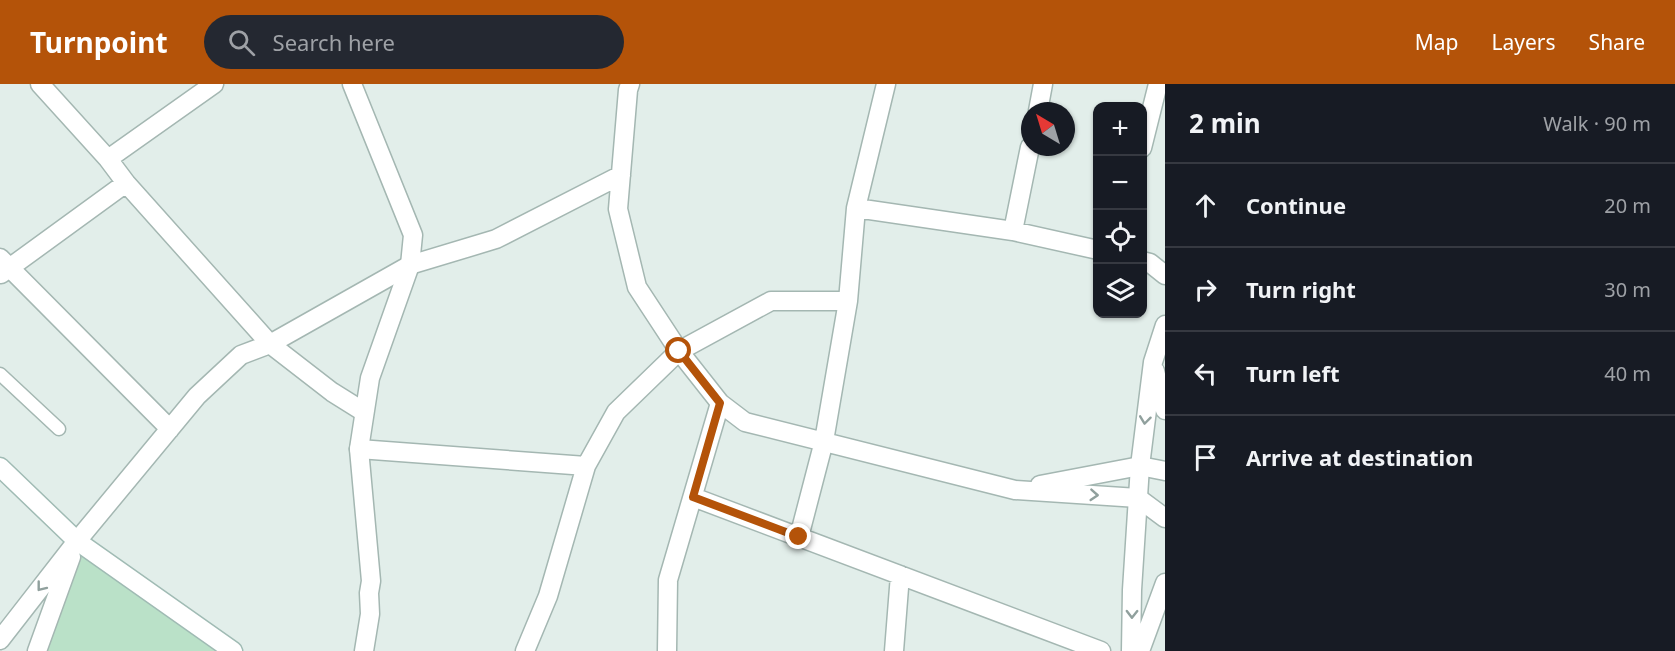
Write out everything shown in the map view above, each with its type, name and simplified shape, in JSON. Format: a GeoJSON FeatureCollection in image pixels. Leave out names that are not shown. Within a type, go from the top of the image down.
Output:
{"type":"FeatureCollection","features":[{"type":"Feature","properties":{"kind":"street"},"geometry":{"type":"LineString","coordinates":[[40,84],[270,344],[332,392],[364,412]]}},
{"type":"Feature","properties":{"kind":"street"},"geometry":{"type":"LineString","coordinates":[[108,159],[214,84]]}},
{"type":"Feature","properties":{"kind":"street"},"geometry":{"type":"LineString","coordinates":[[352,84],[413,235],[410,265],[370,378],[359,449],[371,581],[370,614],[364,651]]}},
{"type":"Feature","properties":{"kind":"street"},"geometry":{"type":"LineString","coordinates":[[799,537],[824,441],[848,301],[856,208],[886,84]]}},
{"type":"Feature","properties":{"kind":"street"},"geometry":{"type":"LineString","coordinates":[[1040,102],[1043,84]]}},
{"type":"Feature","properties":{"kind":"street"},"geometry":{"type":"LineString","coordinates":[[1147,131],[1158,84]]}},
{"type":"Feature","properties":{"kind":"street"},"geometry":{"type":"LineString","coordinates":[[628,86],[618,209],[637,288],[679,351],[720,403],[745,422],[1015,490],[1138,498],[1165,518]]}},
{"type":"Feature","properties":{"kind":"street"},"geometry":{"type":"LineString","coordinates":[[1013,231],[1028,156]]}},
{"type":"Feature","properties":{"kind":"street"},"geometry":{"type":"LineString","coordinates":[[0,640],[77,541],[197,396],[241,355],[270,344],[410,265],[496,239],[621,175]]}},
{"type":"Feature","properties":{"kind":"street"},"geometry":{"type":"LineString","coordinates":[[126,183],[3,267],[170,429]]}},
{"type":"Feature","properties":{"kind":"street"},"geometry":{"type":"LineString","coordinates":[[856,208],[1013,231],[1093,249]]}},
{"type":"Feature","properties":{"kind":"street"},"geometry":{"type":"LineString","coordinates":[[1147,262],[1165,275]]}},
{"type":"Feature","properties":{"kind":"street"},"geometry":{"type":"LineString","coordinates":[[525,651],[548,596],[586,466],[616,412],[679,351],[771,301],[848,301]]}},
{"type":"Feature","properties":{"kind":"street"},"geometry":{"type":"LineString","coordinates":[[1131,651],[1132,590],[1140,466],[1153,362],[1165,326]]}},
{"type":"Feature","properties":{"kind":"street"},"geometry":{"type":"LineString","coordinates":[[1153,362],[1165,410]]}},
{"type":"Feature","properties":{"kind":"street"},"geometry":{"type":"LineString","coordinates":[[667,651],[668,580],[720,403]]}},
{"type":"Feature","properties":{"kind":"street"},"geometry":{"type":"LineString","coordinates":[[359,449],[586,466]]}},
{"type":"Feature","properties":{"kind":"street"},"geometry":{"type":"LineString","coordinates":[[1015,490],[1140,466],[1165,471]]}},
{"type":"Feature","properties":{"kind":"street"},"geometry":{"type":"LineString","coordinates":[[0,467],[77,541],[233,651]]}},
{"type":"Feature","properties":{"kind":"street"},"geometry":{"type":"LineString","coordinates":[[693,497],[1101,651]]}},
{"type":"Feature","properties":{"kind":"street"},"geometry":{"type":"LineString","coordinates":[[37,651],[77,541]]}},
{"type":"Feature","properties":{"kind":"street"},"geometry":{"type":"LineString","coordinates":[[894,651],[900,575]]}},
{"type":"Feature","properties":{"kind":"street"},"geometry":{"type":"LineString","coordinates":[[1140,651],[1165,583]]}},
{"type":"Feature","properties":{"kind":"lane"},"geometry":{"type":"LineString","coordinates":[[0,374],[59,429]]}},
{"type":"Feature","properties":{"kind":"green space"},"geometry":{"type":"Polygon","coordinates":[[[77,541],[233,651],[37,651],[77,541]]]}},
{"type":"Feature","properties":{"kind":"route"},"geometry":{"type":"LineString","coordinates":[[679,351],[720,403],[693,497],[799,537]]}}]}
